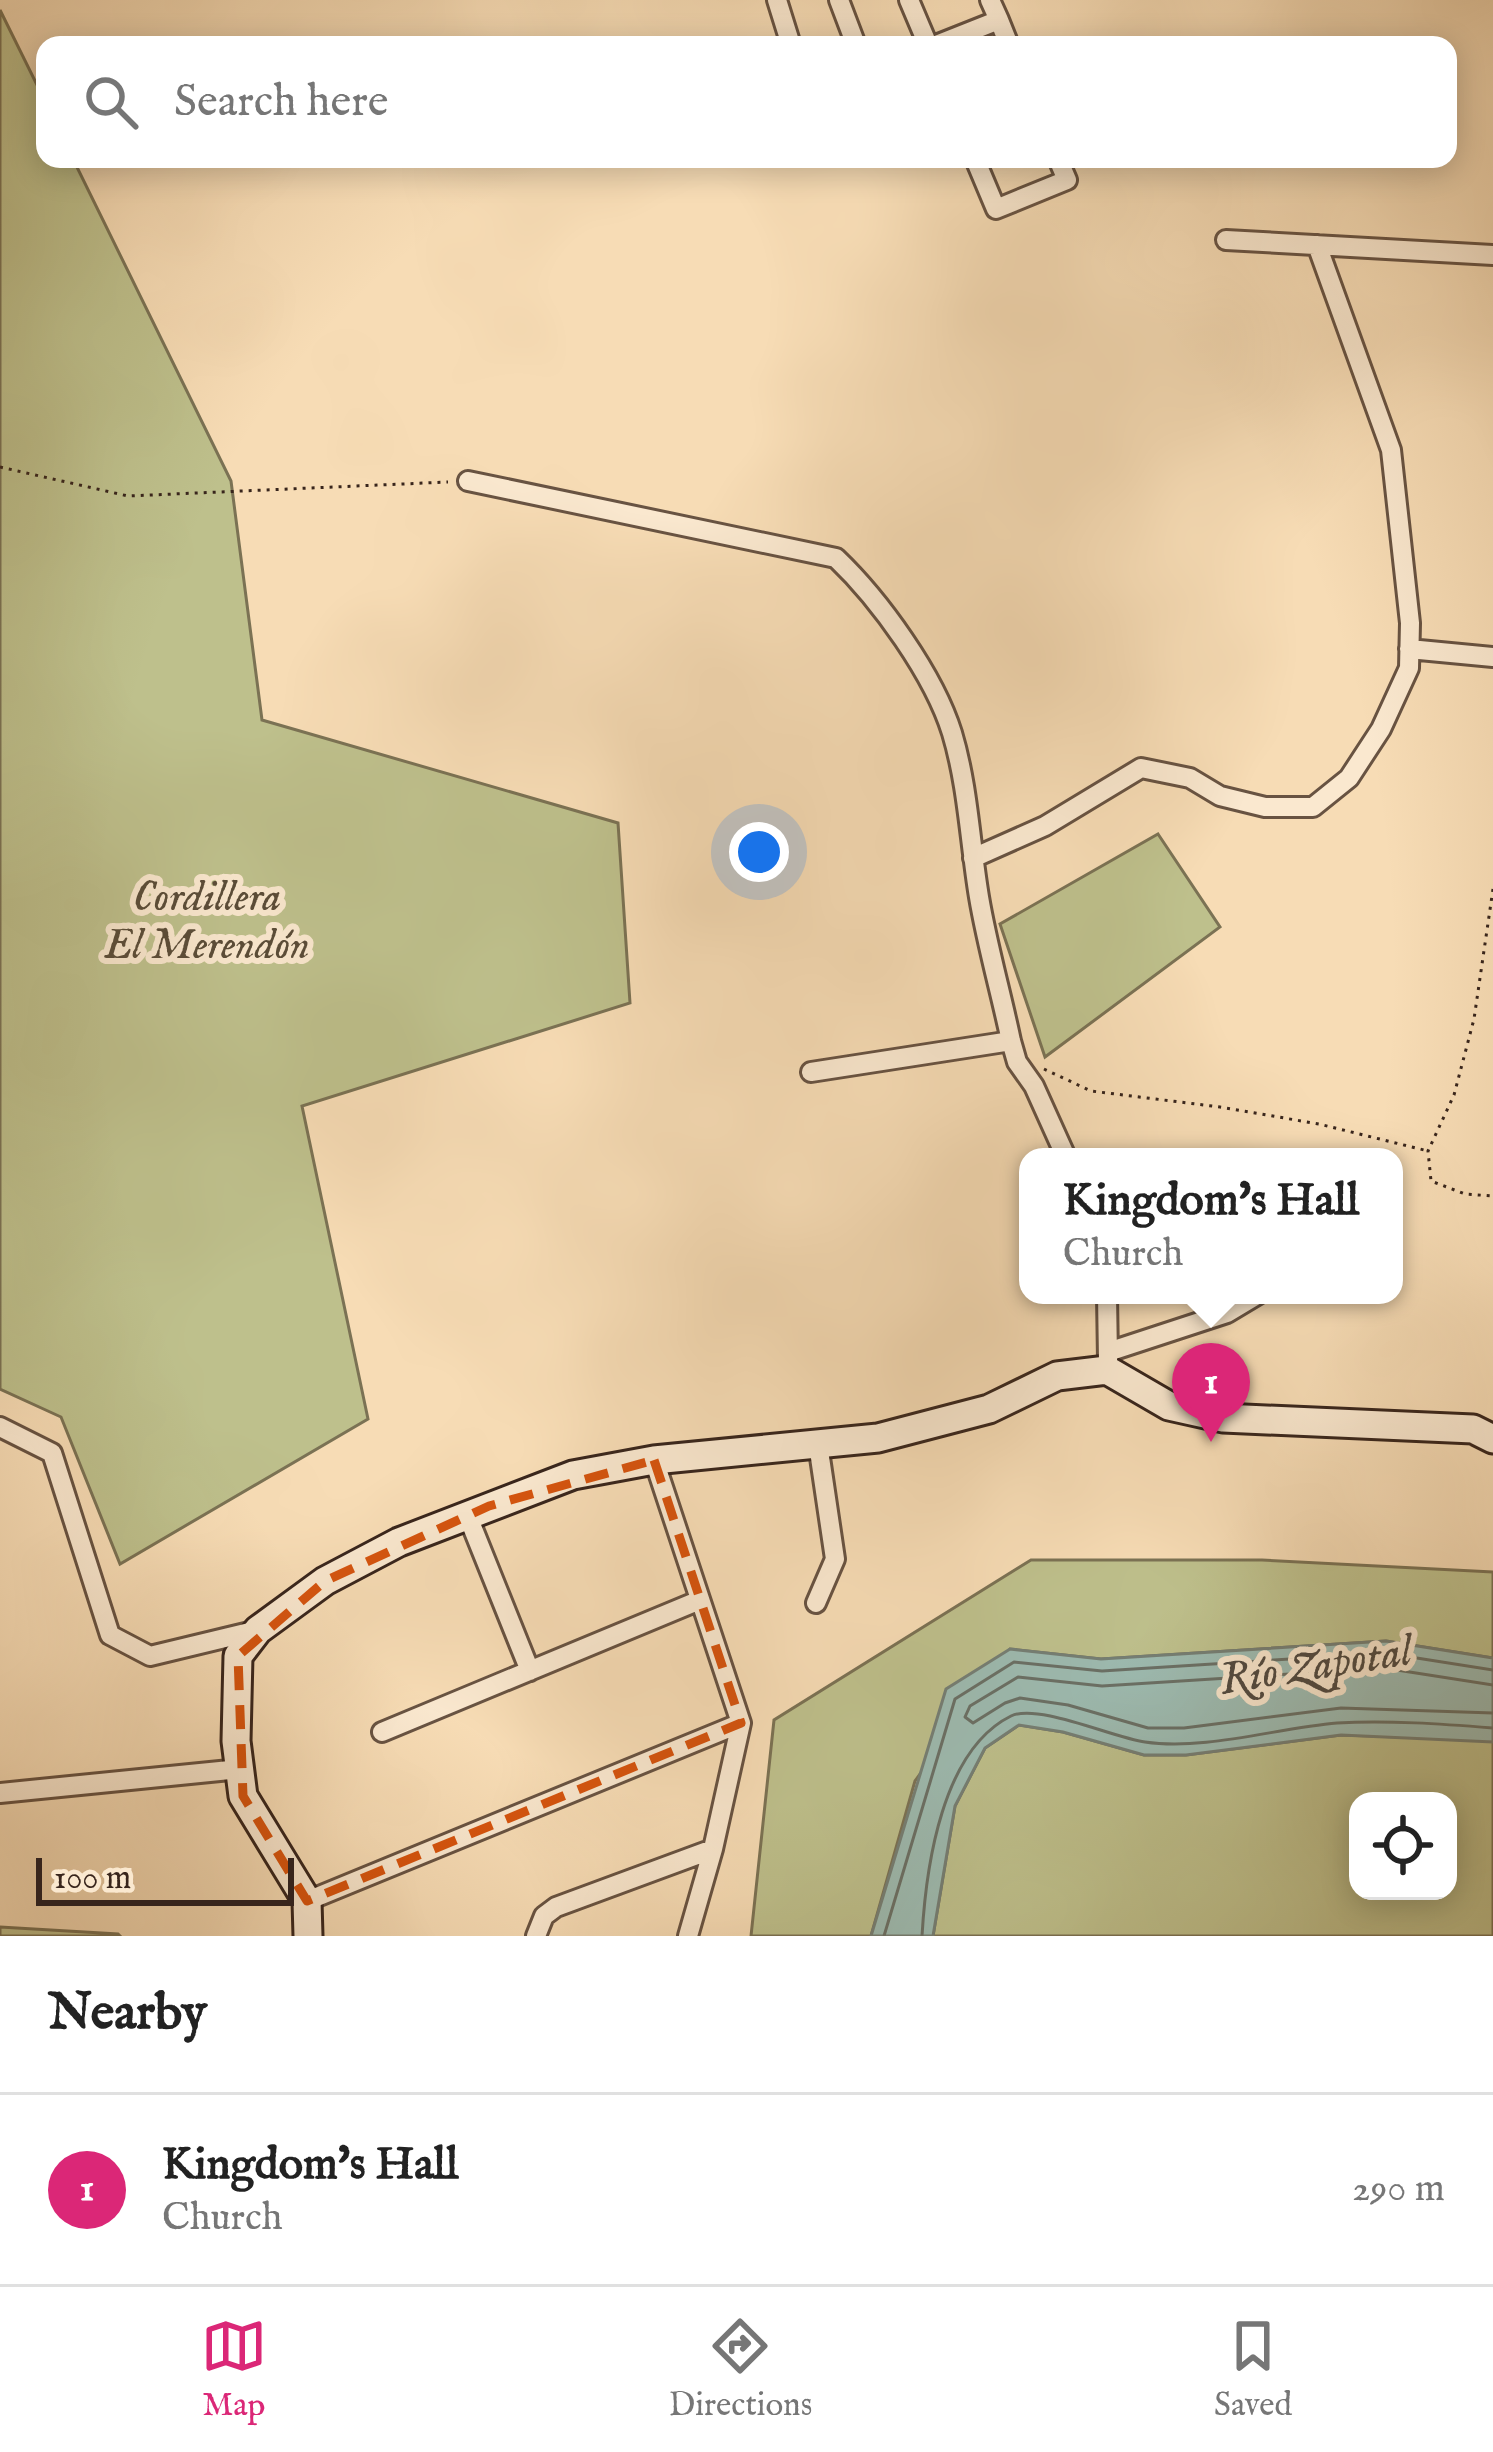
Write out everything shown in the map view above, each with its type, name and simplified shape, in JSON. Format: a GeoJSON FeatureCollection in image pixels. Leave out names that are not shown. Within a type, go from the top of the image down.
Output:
{"type":"FeatureCollection","features":[{"type":"Feature","properties":{"kind":"street"},"geometry":{"type":"LineString","coordinates":[[777,0],[788,36]]}},
{"type":"Feature","properties":{"kind":"street"},"geometry":{"type":"LineString","coordinates":[[839,0],[853,36]]}},
{"type":"Feature","properties":{"kind":"street"},"geometry":{"type":"LineString","coordinates":[[909,0],[927,36]]}},
{"type":"Feature","properties":{"kind":"street"},"geometry":{"type":"LineString","coordinates":[[990,0],[1005,36]]}},
{"type":"Feature","properties":{"kind":"street"},"geometry":{"type":"LineString","coordinates":[[956,36],[999,20]]}},
{"type":"Feature","properties":{"kind":"street"},"geometry":{"type":"LineString","coordinates":[[979,168],[996,209],[1067,180],[1062,168]]}},
{"type":"Feature","properties":{"kind":"street"},"geometry":{"type":"LineString","coordinates":[[1226,240],[1493,255]]}},
{"type":"Feature","properties":{"kind":"street"},"geometry":{"type":"LineString","coordinates":[[973,859],[1045,826],[1141,767],[1190,778],[1220,796],[1265,806],[1313,806],[1349,778],[1382,729],[1408,668],[1410,623],[1390,450],[1317,245]]}},
{"type":"Feature","properties":{"kind":"street"},"geometry":{"type":"LineString","coordinates":[[468,481],[836,558],[857,578],[925,676],[951,729],[1011,1041],[1062,1148]]}},
{"type":"Feature","properties":{"kind":"street"},"geometry":{"type":"LineString","coordinates":[[1409,649],[1493,657]]}},
{"type":"Feature","properties":{"kind":"street"},"geometry":{"type":"LineString","coordinates":[[811,1072],[1011,1041]]}},
{"type":"Feature","properties":{"kind":"street"},"geometry":{"type":"LineString","coordinates":[[1107,1304],[1108,1361]]}},
{"type":"Feature","properties":{"kind":"street"},"geometry":{"type":"LineString","coordinates":[[308,1936],[308,1901],[243,1796],[236,1741],[238,1656],[258,1630],[326,1581],[399,1542],[573,1475],[653,1460],[915,1430],[989,1409],[1058,1376],[1108,1361],[1242,1304]]}},
{"type":"Feature","properties":{"kind":"street"},"geometry":{"type":"LineString","coordinates":[[1108,1361],[1169,1406],[1223,1418],[1473,1429],[1493,1439]]}},
{"type":"Feature","properties":{"kind":"street"},"geometry":{"type":"LineString","coordinates":[[0,1427],[52,1454],[110,1635],[150,1656],[258,1630]]}},
{"type":"Feature","properties":{"kind":"street"},"geometry":{"type":"LineString","coordinates":[[816,1604],[835,1559],[818,1444]]}},
{"type":"Feature","properties":{"kind":"street"},"geometry":{"type":"LineString","coordinates":[[653,1460],[741,1723],[688,1936]]}},
{"type":"Feature","properties":{"kind":"street"},"geometry":{"type":"LineString","coordinates":[[467,1514],[530,1670]]}},
{"type":"Feature","properties":{"kind":"street"},"geometry":{"type":"LineString","coordinates":[[382,1732],[700,1600]]}},
{"type":"Feature","properties":{"kind":"street"},"geometry":{"type":"LineString","coordinates":[[308,1901],[741,1723]]}},
{"type":"Feature","properties":{"kind":"street"},"geometry":{"type":"LineString","coordinates":[[0,1793],[240,1769]]}},
{"type":"Feature","properties":{"kind":"street"},"geometry":{"type":"LineString","coordinates":[[536,1936],[544,1916],[556,1907],[713,1849]]}},
{"type":"Feature","properties":{"kind":"path"},"geometry":{"type":"LineString","coordinates":[[0,467],[128,496],[468,481]]}},
{"type":"Feature","properties":{"kind":"path"},"geometry":{"type":"LineString","coordinates":[[1493,889],[1474,1019],[1454,1095],[1427,1151],[1431,1181],[1465,1194],[1493,1196]]}},
{"type":"Feature","properties":{"kind":"path"},"geometry":{"type":"LineString","coordinates":[[1017,1061],[1090,1090],[1240,1110],[1427,1151]]}},
{"type":"Feature","properties":{"kind":"highlighted area"},"geometry":{"type":"Polygon","coordinates":[[[654,1460],[741,1723],[307,1901],[243,1796],[238,1656],[325,1581],[489,1506],[654,1460]]]}},
{"type":"Feature","properties":{"kind":"green space","name":"Cordillera El Merendón"},"geometry":{"type":"Polygon","coordinates":[[[0,10],[36,83],[36,168],[77,168],[231,481],[262,720],[618,823],[630,1003],[302,1106],[368,1419],[120,1564],[61,1417],[0,1389],[0,10]]]}},
{"type":"Feature","properties":{"kind":"green space"},"geometry":{"type":"Polygon","coordinates":[[[1158,834],[1220,927],[1045,1057],[1000,924],[1158,834]]]}},
{"type":"Feature","properties":{"kind":"green space"},"geometry":{"type":"Polygon","coordinates":[[[1031,1560],[1262,1560],[1493,1572],[1493,1658],[1386,1641],[1101,1659],[1010,1649],[915,1781],[871,1936],[751,1936],[774,1720],[1031,1560]]]}},
{"type":"Feature","properties":{"kind":"green space"},"geometry":{"type":"Polygon","coordinates":[[[1019,1725],[1144,1755],[1186,1755],[1341,1735],[1490,1740],[1493,1936],[933,1936],[955,1806],[985,1748],[1019,1725]]]}},
{"type":"Feature","properties":{"kind":"green space"},"geometry":{"type":"Polygon","coordinates":[[[0,1927],[118,1934],[120,1936],[0,1936],[0,1927]]]}},
{"type":"Feature","properties":{"kind":"water","name":"Río Zapotal"},"geometry":{"type":"Polygon","coordinates":[[[1386,1641],[1493,1658],[1493,1742],[1341,1735],[1186,1755],[1144,1755],[1019,1725],[985,1748],[955,1806],[933,1936],[871,1936],[946,1689],[1010,1649],[1101,1659],[1386,1641]]]}},
{"type":"Feature","properties":{"kind":"place","name":"Kingdom's Hall"},"geometry":{"type":"Point","coordinates":[1211,1442]}}]}
